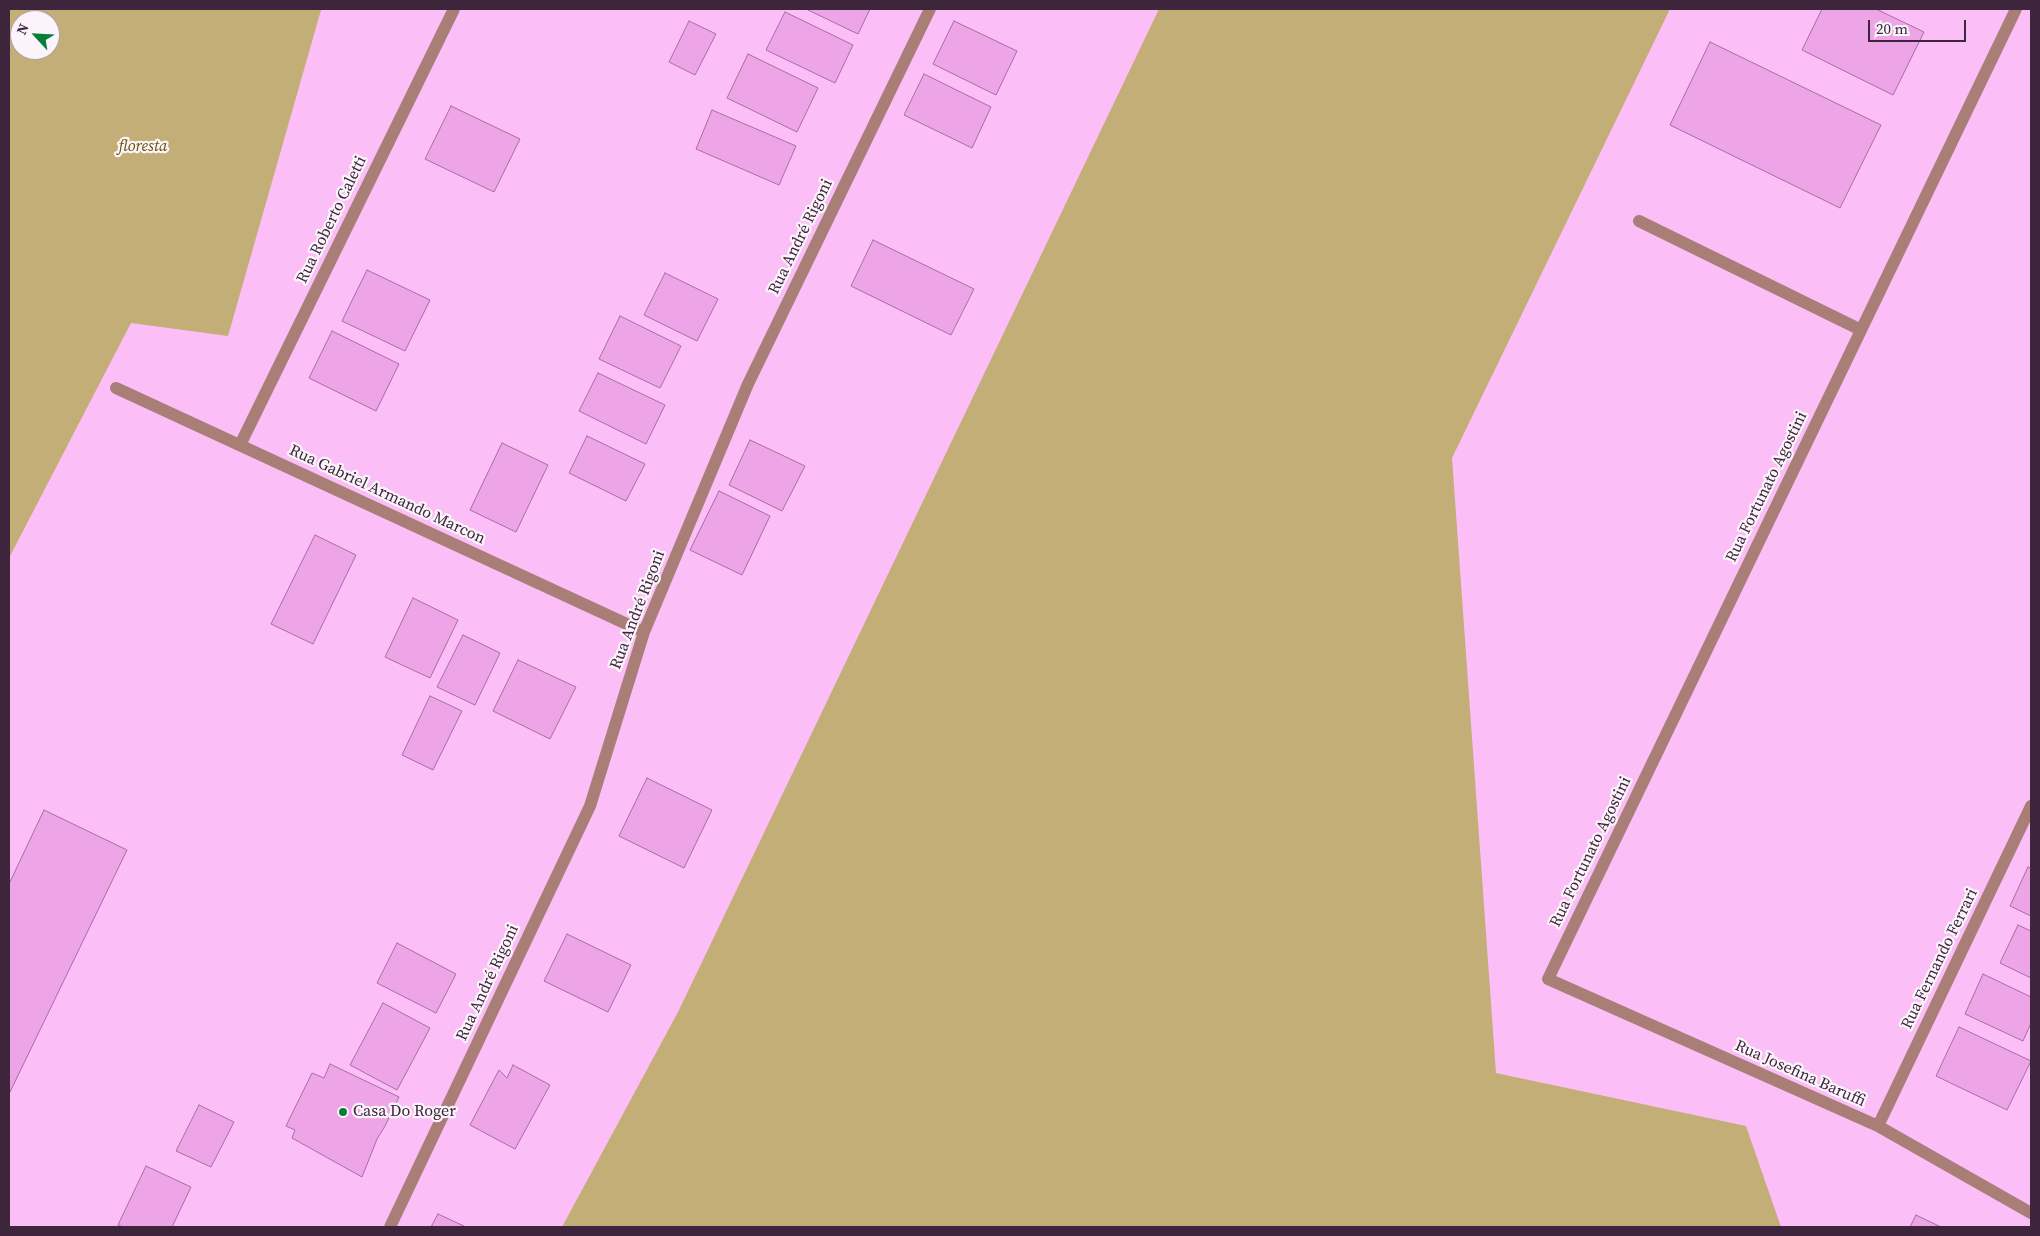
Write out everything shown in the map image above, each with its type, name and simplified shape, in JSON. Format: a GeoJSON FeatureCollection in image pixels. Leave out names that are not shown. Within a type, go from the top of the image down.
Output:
{"type":"FeatureCollection","features":[{"type":"Feature","properties":{"kind":"street","name":"Rua Roberto Caletti"},"geometry":{"type":"LineString","coordinates":[[240,445],[454,9]]}},
{"type":"Feature","properties":{"kind":"street","name":"Rua André Rigoni"},"geometry":{"type":"LineString","coordinates":[[390,1227],[590,806],[644,632],[748,384],[930,9]]}},
{"type":"Feature","properties":{"kind":"street","name":"Rua Fortunato Agostini"},"geometry":{"type":"LineString","coordinates":[[1548,979],[2016,9]]}},
{"type":"Feature","properties":{"kind":"street"},"geometry":{"type":"LineString","coordinates":[[1639,221],[1861,330]]}},
{"type":"Feature","properties":{"kind":"street","name":"Rua Gabriel Armando Marcon"},"geometry":{"type":"LineString","coordinates":[[116,388],[644,632]]}},
{"type":"Feature","properties":{"kind":"street","name":"Rua Fernando Ferrari"},"geometry":{"type":"LineString","coordinates":[[1878,1126],[2031,806]]}},
{"type":"Feature","properties":{"kind":"street","name":"Rua Josefina Baruffi"},"geometry":{"type":"LineString","coordinates":[[1548,979],[1878,1126],[2031,1213]]}},
{"type":"Feature","properties":{"kind":"green space","name":"floresta"},"geometry":{"type":"Polygon","coordinates":[[[9,9],[320,9],[228,336],[131,323],[9,558],[9,9]]]}},
{"type":"Feature","properties":{"kind":"green space"},"geometry":{"type":"Polygon","coordinates":[[[1159,9],[1670,9],[1452,458],[1496,1073],[1746,1126],[1781,1227],[562,1227],[678,1012],[1159,9]]]}},
{"type":"Feature","properties":{"kind":"building"},"geometry":{"type":"Polygon","coordinates":[[[806,9],[870,9],[858,34],[806,9]]]}},
{"type":"Feature","properties":{"kind":"building"},"geometry":{"type":"Polygon","coordinates":[[[1822,9],[1876,9],[1924,32],[1893,95],[1802,50],[1822,9]]]}},
{"type":"Feature","properties":{"kind":"building"},"geometry":{"type":"Polygon","coordinates":[[[785,12],[853,45],[835,83],[766,50],[785,12]]]}},
{"type":"Feature","properties":{"kind":"building"},"geometry":{"type":"Polygon","coordinates":[[[689,21],[716,34],[695,75],[669,62],[689,21]]]}},
{"type":"Feature","properties":{"kind":"building"},"geometry":{"type":"Polygon","coordinates":[[[954,21],[1017,51],[996,95],[933,64],[954,21]]]}},
{"type":"Feature","properties":{"kind":"building"},"geometry":{"type":"Polygon","coordinates":[[[1710,42],[1881,125],[1840,208],[1670,125],[1710,42]]]}},
{"type":"Feature","properties":{"kind":"building"},"geometry":{"type":"Polygon","coordinates":[[[748,54],[818,88],[797,132],[727,98],[748,54]]]}},
{"type":"Feature","properties":{"kind":"building"},"geometry":{"type":"Polygon","coordinates":[[[924,74],[991,107],[972,148],[904,115],[924,74]]]}},
{"type":"Feature","properties":{"kind":"building"},"geometry":{"type":"Polygon","coordinates":[[[451,106],[520,139],[494,192],[425,159],[451,106]]]}},
{"type":"Feature","properties":{"kind":"building"},"geometry":{"type":"Polygon","coordinates":[[[712,110],[796,146],[779,185],[696,149],[712,110]]]}},
{"type":"Feature","properties":{"kind":"building"},"geometry":{"type":"Polygon","coordinates":[[[873,240],[974,289],[951,335],[851,286],[873,240]]]}},
{"type":"Feature","properties":{"kind":"building"},"geometry":{"type":"Polygon","coordinates":[[[367,270],[430,300],[405,351],[342,321],[367,270]]]}},
{"type":"Feature","properties":{"kind":"building"},"geometry":{"type":"Polygon","coordinates":[[[665,273],[718,299],[697,341],[644,315],[665,273]]]}},
{"type":"Feature","properties":{"kind":"building"},"geometry":{"type":"Polygon","coordinates":[[[620,316],[681,346],[660,388],[599,359],[620,316]]]}},
{"type":"Feature","properties":{"kind":"building"},"geometry":{"type":"Polygon","coordinates":[[[332,331],[399,364],[376,411],[309,378],[332,331]]]}},
{"type":"Feature","properties":{"kind":"building"},"geometry":{"type":"Polygon","coordinates":[[[598,373],[665,405],[646,444],[579,411],[598,373]]]}},
{"type":"Feature","properties":{"kind":"building"},"geometry":{"type":"Polygon","coordinates":[[[587,436],[645,464],[626,501],[569,473],[587,436]]]}},
{"type":"Feature","properties":{"kind":"building"},"geometry":{"type":"Polygon","coordinates":[[[750,440],[805,466],[782,511],[729,485],[750,440]]]}},
{"type":"Feature","properties":{"kind":"building"},"geometry":{"type":"Polygon","coordinates":[[[502,443],[548,465],[516,532],[470,510],[502,443]]]}},
{"type":"Feature","properties":{"kind":"building"},"geometry":{"type":"Polygon","coordinates":[[[719,491],[770,516],[742,575],[690,550],[719,491]]]}},
{"type":"Feature","properties":{"kind":"building"},"geometry":{"type":"Polygon","coordinates":[[[315,535],[356,555],[313,644],[271,624],[315,535]]]}},
{"type":"Feature","properties":{"kind":"building"},"geometry":{"type":"Polygon","coordinates":[[[413,598],[458,620],[430,678],[385,657],[413,598]]]}},
{"type":"Feature","properties":{"kind":"building"},"geometry":{"type":"Polygon","coordinates":[[[463,635],[500,653],[475,705],[437,687],[463,635]]]}},
{"type":"Feature","properties":{"kind":"building"},"geometry":{"type":"Polygon","coordinates":[[[518,660],[576,687],[550,739],[493,711],[518,660]]]}},
{"type":"Feature","properties":{"kind":"building"},"geometry":{"type":"Polygon","coordinates":[[[430,696],[462,711],[433,770],[402,755],[430,696]]]}},
{"type":"Feature","properties":{"kind":"building"},"geometry":{"type":"Polygon","coordinates":[[[647,778],[712,810],[684,868],[619,836],[647,778]]]}},
{"type":"Feature","properties":{"kind":"building"},"geometry":{"type":"Polygon","coordinates":[[[44,810],[127,850],[9,1094],[9,884],[44,810]]]}},
{"type":"Feature","properties":{"kind":"building"},"geometry":{"type":"Polygon","coordinates":[[[2028,867],[2031,869],[2031,916],[2010,906],[2028,867]]]}},
{"type":"Feature","properties":{"kind":"building"},"geometry":{"type":"Polygon","coordinates":[[[2018,925],[2031,931],[2031,978],[2000,963],[2018,925]]]}},
{"type":"Feature","properties":{"kind":"building"},"geometry":{"type":"Polygon","coordinates":[[[567,934],[631,965],[608,1012],[544,981],[567,934]]]}},
{"type":"Feature","properties":{"kind":"building"},"geometry":{"type":"Polygon","coordinates":[[[397,943],[456,974],[436,1013],[377,983],[397,943]]]}},
{"type":"Feature","properties":{"kind":"building"},"geometry":{"type":"Polygon","coordinates":[[[1983,974],[2031,997],[2031,1023],[2023,1041],[1965,1014],[1983,974]]]}},
{"type":"Feature","properties":{"kind":"building"},"geometry":{"type":"Polygon","coordinates":[[[383,1003],[430,1028],[397,1090],[350,1065],[383,1003]]]}},
{"type":"Feature","properties":{"kind":"building"},"geometry":{"type":"Polygon","coordinates":[[[1959,1027],[2031,1061],[2007,1110],[1936,1076],[1959,1027]]]}},
{"type":"Feature","properties":{"kind":"building","name":"Casa Do Roger"},"geometry":{"type":"Polygon","coordinates":[[[330,1064],[399,1097],[377,1139],[362,1177],[292,1138],[295,1130],[286,1126],[312,1073],[324,1078],[330,1064]]]}},
{"type":"Feature","properties":{"kind":"building"},"geometry":{"type":"Polygon","coordinates":[[[513,1065],[550,1085],[515,1149],[470,1125],[499,1070],[507,1078],[513,1065]]]}},
{"type":"Feature","properties":{"kind":"building"},"geometry":{"type":"Polygon","coordinates":[[[199,1105],[234,1122],[211,1167],[176,1151],[199,1105]]]}},
{"type":"Feature","properties":{"kind":"building"},"geometry":{"type":"Polygon","coordinates":[[[146,1166],[191,1187],[172,1227],[123,1227],[118,1225],[146,1166]]]}},
{"type":"Feature","properties":{"kind":"building"},"geometry":{"type":"Polygon","coordinates":[[[438,1214],[466,1227],[431,1227],[438,1214]]]}},
{"type":"Feature","properties":{"kind":"building"},"geometry":{"type":"Polygon","coordinates":[[[1916,1215],[1941,1227],[1910,1227],[1916,1215]]]}},
{"type":"Feature","properties":{"kind":"place","name":"Casa Do Roger"},"geometry":{"type":"Point","coordinates":[343,1112]}}]}
